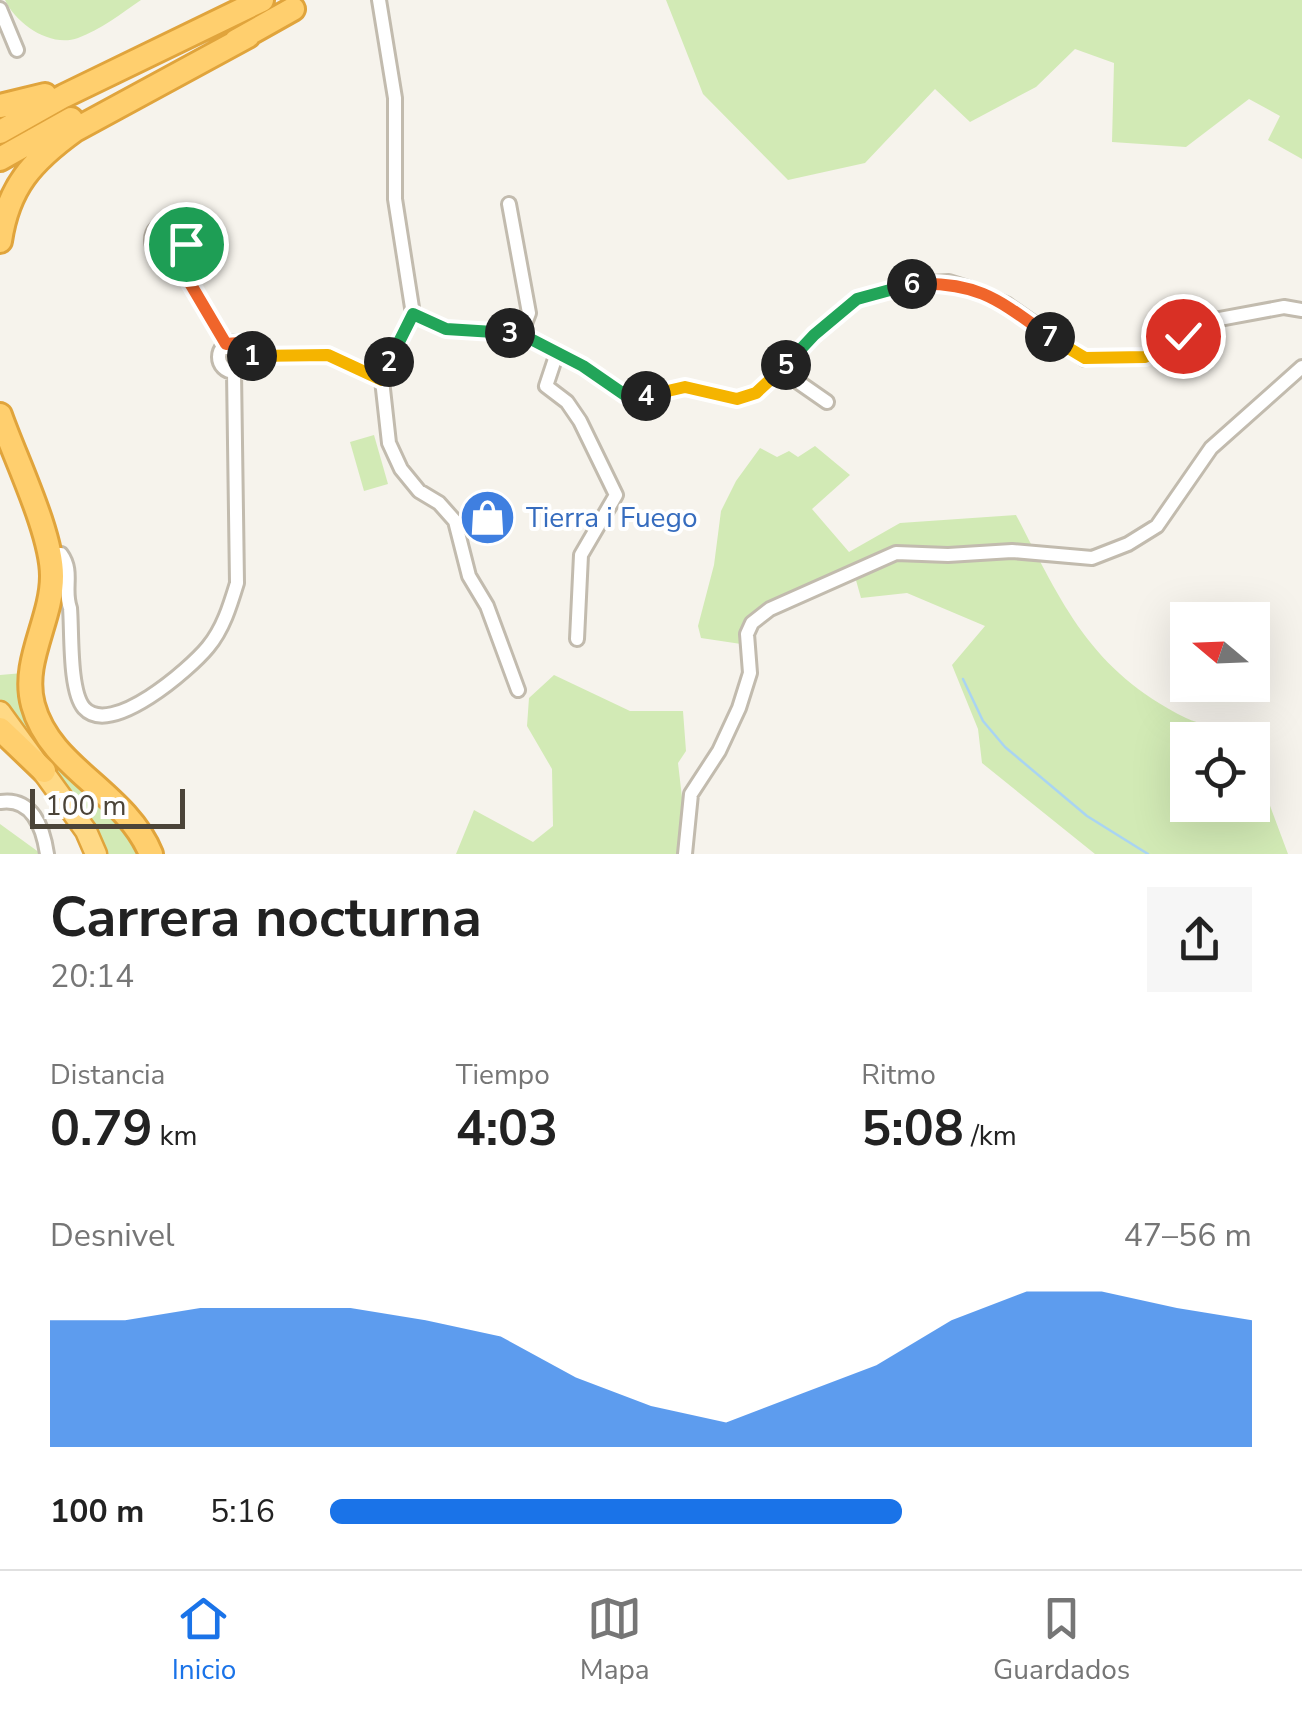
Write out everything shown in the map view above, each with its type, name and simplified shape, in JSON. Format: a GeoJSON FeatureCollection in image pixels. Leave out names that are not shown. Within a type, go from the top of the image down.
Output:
{"type":"FeatureCollection","features":[{"type":"Feature","properties":{"kind":"highway"},"geometry":{"type":"LineString","coordinates":[[0,132],[64,96],[262,0]]}},
{"type":"Feature","properties":{"kind":"highway"},"geometry":{"type":"LineString","coordinates":[[0,241],[8,205],[30,166],[50,148],[292,9]]}},
{"type":"Feature","properties":{"kind":"highway"},"geometry":{"type":"LineString","coordinates":[[0,158],[54,127],[248,36]]}},
{"type":"Feature","properties":{"kind":"highway"},"geometry":{"type":"LineString","coordinates":[[0,106],[66,87],[179,42]]}},
{"type":"Feature","properties":{"kind":"highway"},"geometry":{"type":"LineString","coordinates":[[0,415],[49,554],[52,581],[31,672],[34,707],[52,743],[127,813],[151,854]]}},
{"type":"Feature","properties":{"kind":"highway"},"geometry":{"type":"LineString","coordinates":[[0,712],[86,831],[94,852]]}},
{"type":"Feature","properties":{"kind":"highway"},"geometry":{"type":"LineString","coordinates":[[0,729],[44,770]]}},
{"type":"Feature","properties":{"kind":"street"},"geometry":{"type":"LineString","coordinates":[[379,0],[395,98],[395,199],[413,314],[382,380],[389,443],[400,468],[419,492],[439,503],[456,522],[469,576],[487,606],[518,690]]}},
{"type":"Feature","properties":{"kind":"street"},"geometry":{"type":"LineString","coordinates":[[0,9],[17,50]]}},
{"type":"Feature","properties":{"kind":"street"},"geometry":{"type":"LineString","coordinates":[[509,204],[529,313],[521,334]]}},
{"type":"Feature","properties":{"kind":"street"},"geometry":{"type":"LineString","coordinates":[[174,256],[226,344]]}},
{"type":"Feature","properties":{"kind":"street"},"geometry":{"type":"LineString","coordinates":[[413,314],[446,329],[521,334],[583,366],[625,395],[639,398],[685,387],[737,399],[756,393],[857,299],[910,284],[949,282],[1006,304],[1085,358],[1145,357],[1214,320],[1284,308],[1302,310]]}},
{"type":"Feature","properties":{"kind":"street"},"geometry":{"type":"LineString","coordinates":[[239,343],[248,356],[246,366],[234,372],[220,361],[226,344],[239,343]]}},
{"type":"Feature","properties":{"kind":"street"},"geometry":{"type":"LineString","coordinates":[[557,354],[546,386],[574,412],[616,495],[581,555],[577,639]]}},
{"type":"Feature","properties":{"kind":"street"},"geometry":{"type":"LineString","coordinates":[[248,356],[328,355],[382,380]]}},
{"type":"Feature","properties":{"kind":"street"},"geometry":{"type":"LineString","coordinates":[[685,854],[691,794],[719,750],[750,673],[747,634],[752,622],[770,609],[896,552],[948,555],[1012,551],[1092,558],[1128,544],[1156,526],[1211,448],[1302,367]]}},
{"type":"Feature","properties":{"kind":"street"},"geometry":{"type":"LineString","coordinates":[[781,370],[827,402]]}},
{"type":"Feature","properties":{"kind":"street"},"geometry":{"type":"LineString","coordinates":[[49,554],[61,554],[68,564],[66,597],[76,692],[84,707],[92,714],[110,716],[148,698],[183,673],[210,646],[228,613],[237,584],[234,372]]}},
{"type":"Feature","properties":{"kind":"street"},"geometry":{"type":"LineString","coordinates":[[0,802],[12,800],[33,812],[47,854]]}},
{"type":"Feature","properties":{"kind":"green space"},"geometry":{"type":"Polygon","coordinates":[[[5,0],[141,0],[94,31],[78,38],[57,40],[26,25],[5,0]]]}},
{"type":"Feature","properties":{"kind":"green space"},"geometry":{"type":"Polygon","coordinates":[[[666,0],[1302,0],[1302,159],[1268,140],[1280,116],[1249,99],[1186,147],[1112,142],[1114,63],[1075,49],[1036,87],[970,122],[935,89],[865,163],[788,180],[703,94],[666,0]]]}},
{"type":"Feature","properties":{"kind":"green space"},"geometry":{"type":"Polygon","coordinates":[[[374,435],[388,484],[364,491],[350,442],[374,435]]]}},
{"type":"Feature","properties":{"kind":"green space"},"geometry":{"type":"Polygon","coordinates":[[[815,446],[850,475],[812,509],[849,552],[900,523],[1016,515],[1065,606],[1102,656],[1153,699],[1199,722],[1170,722],[1170,822],[1270,822],[1270,806],[1288,854],[1095,854],[982,763],[978,729],[952,665],[985,626],[907,593],[861,598],[852,566],[753,614],[741,644],[701,638],[698,626],[714,565],[721,511],[736,481],[760,448],[777,457],[789,451],[798,457],[815,446]]]}},
{"type":"Feature","properties":{"kind":"green space"},"geometry":{"type":"Polygon","coordinates":[[[23,673],[22,691],[143,854],[104,854],[55,767],[0,699],[0,675],[23,673]]]}},
{"type":"Feature","properties":{"kind":"green space"},"geometry":{"type":"Polygon","coordinates":[[[554,675],[630,711],[683,711],[686,751],[678,763],[686,832],[680,854],[456,854],[474,810],[533,842],[553,826],[552,769],[527,726],[529,698],[554,675]]]}},
{"type":"Feature","properties":{"kind":"green space"},"geometry":{"type":"Polygon","coordinates":[[[0,824],[40,853],[40,854],[0,854],[0,824]]]}},
{"type":"Feature","properties":{"kind":"waterway"},"geometry":{"type":"LineString","coordinates":[[963,679],[983,721],[1005,747],[1087,816],[1148,854]]}},
{"type":"Feature","properties":{"kind":"place","name":"Tierra i Fuego"},"geometry":{"type":"Point","coordinates":[487,518]}},
{"type":"Feature","properties":{"kind":"route"},"geometry":{"type":"LineString","coordinates":[[186,244],[174,256],[226,344],[239,343],[248,356],[328,355],[382,380],[413,314],[446,329],[521,334],[583,366],[625,395],[639,398],[685,387],[737,399],[756,393],[857,299],[910,284],[949,282],[1006,304],[1085,358],[1145,357],[1183,336]]}}]}
